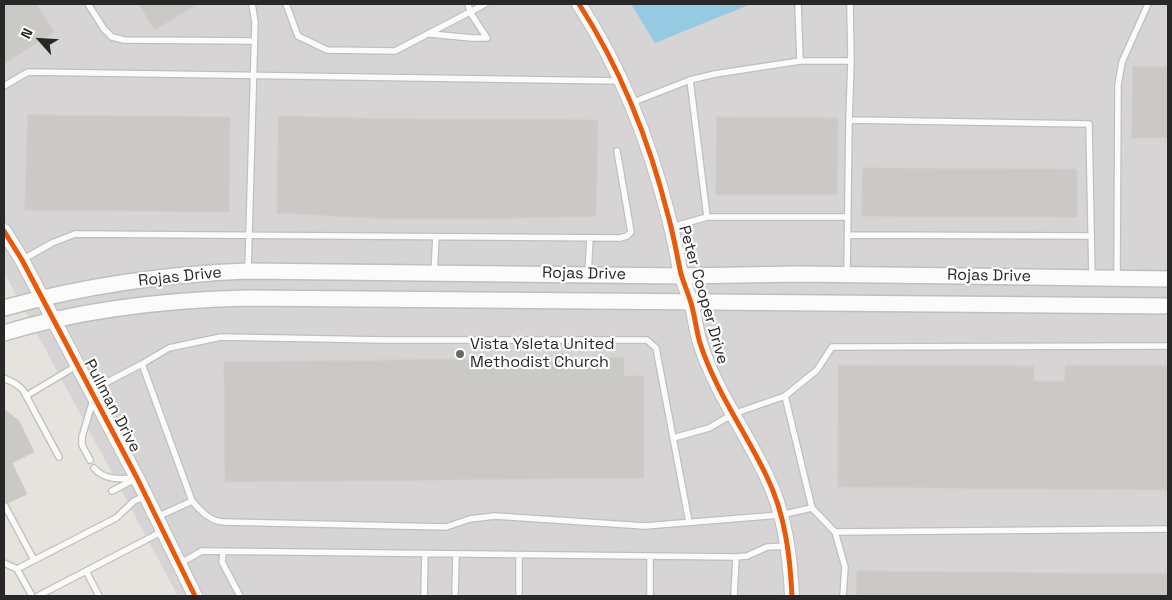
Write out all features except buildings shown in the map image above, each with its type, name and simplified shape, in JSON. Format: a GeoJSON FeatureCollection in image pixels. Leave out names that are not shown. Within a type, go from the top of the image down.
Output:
{"type":"FeatureCollection","features":[{"type":"Feature","properties":{"kind":"main road","name":"Rojas Drive"},"geometry":{"type":"LineString","coordinates":[[4,308],[138,281],[220,272],[248,271],[1168,279]]}},
{"type":"Feature","properties":{"kind":"main road","name":"Rojas Drive"},"geometry":{"type":"LineString","coordinates":[[4,333],[107,310],[160,303],[238,298],[1168,306]]}},
{"type":"Feature","properties":{"kind":"street","name":"Peter Cooper Drive"},"geometry":{"type":"LineString","coordinates":[[579,4],[608,53],[631,103],[651,156],[671,227],[682,276],[691,302],[700,343],[712,373],[767,477],[780,515],[787,546],[792,596]]}},
{"type":"Feature","properties":{"kind":"street","name":"Pullman Drive"},"geometry":{"type":"LineString","coordinates":[[4,232],[22,260],[76,366],[137,478],[195,596]]}},
{"type":"Feature","properties":{"kind":"lane"},"geometry":{"type":"LineString","coordinates":[[88,4],[104,29],[112,37],[124,40],[254,42]]}},
{"type":"Feature","properties":{"kind":"lane"},"geometry":{"type":"LineString","coordinates":[[248,271],[255,22],[252,4]]}},
{"type":"Feature","properties":{"kind":"lane"},"geometry":{"type":"LineString","coordinates":[[286,4],[298,36],[327,50],[395,51],[485,4]]}},
{"type":"Feature","properties":{"kind":"lane"},"geometry":{"type":"LineString","coordinates":[[428,34],[487,38],[470,12],[468,4]]}},
{"type":"Feature","properties":{"kind":"lane"},"geometry":{"type":"LineString","coordinates":[[798,4],[800,60]]}},
{"type":"Feature","properties":{"kind":"lane"},"geometry":{"type":"LineString","coordinates":[[847,275],[851,60],[850,4]]}},
{"type":"Feature","properties":{"kind":"lane"},"geometry":{"type":"LineString","coordinates":[[1117,278],[1118,85],[1122,62],[1148,4]]}},
{"type":"Feature","properties":{"kind":"lane"},"geometry":{"type":"LineString","coordinates":[[631,103],[690,80],[715,74],[800,60],[851,60]]}},
{"type":"Feature","properties":{"kind":"lane"},"geometry":{"type":"LineString","coordinates":[[4,86],[28,72],[253,77],[621,81]]}},
{"type":"Feature","properties":{"kind":"lane"},"geometry":{"type":"LineString","coordinates":[[690,80],[707,217]]}},
{"type":"Feature","properties":{"kind":"lane"},"geometry":{"type":"LineString","coordinates":[[850,120],[1089,124],[1092,278]]}},
{"type":"Feature","properties":{"kind":"lane"},"geometry":{"type":"LineString","coordinates":[[22,260],[52,243],[75,234],[620,238],[627,236],[631,232],[616,151]]}},
{"type":"Feature","properties":{"kind":"lane"},"geometry":{"type":"LineString","coordinates":[[671,227],[707,217],[848,217]]}},
{"type":"Feature","properties":{"kind":"lane"},"geometry":{"type":"LineString","coordinates":[[848,235],[1091,236]]}},
{"type":"Feature","properties":{"kind":"lane"},"geometry":{"type":"LineString","coordinates":[[434,273],[436,237]]}},
{"type":"Feature","properties":{"kind":"lane"},"geometry":{"type":"LineString","coordinates":[[588,274],[590,238]]}},
{"type":"Feature","properties":{"kind":"lane"},"geometry":{"type":"LineString","coordinates":[[90,460],[82,445],[82,437],[92,394],[169,348],[221,337],[394,340],[647,340],[656,348],[689,522]]}},
{"type":"Feature","properties":{"kind":"lane"},"geometry":{"type":"LineString","coordinates":[[673,438],[709,428],[734,414],[785,396],[817,370],[832,346],[1168,346]]}},
{"type":"Feature","properties":{"kind":"lane"},"geometry":{"type":"LineString","coordinates":[[142,364],[192,501],[205,515],[219,522],[446,527],[470,519],[495,516],[645,526],[780,515],[812,508]]}},
{"type":"Feature","properties":{"kind":"lane"},"geometry":{"type":"LineString","coordinates":[[26,396],[76,366]]}},
{"type":"Feature","properties":{"kind":"lane"},"geometry":{"type":"LineString","coordinates":[[4,378],[23,390],[59,457]]}},
{"type":"Feature","properties":{"kind":"lane"},"geometry":{"type":"LineString","coordinates":[[785,396],[812,508],[835,532],[844,566],[843,596]]}},
{"type":"Feature","properties":{"kind":"lane"},"geometry":{"type":"LineString","coordinates":[[94,468],[104,476],[116,480],[137,478]]}},
{"type":"Feature","properties":{"kind":"lane"},"geometry":{"type":"LineString","coordinates":[[112,491],[137,478]]}},
{"type":"Feature","properties":{"kind":"lane"},"geometry":{"type":"LineString","coordinates":[[17,569],[116,518],[134,501],[145,496]]}},
{"type":"Feature","properties":{"kind":"lane"},"geometry":{"type":"LineString","coordinates":[[156,518],[192,501]]}},
{"type":"Feature","properties":{"kind":"lane"},"geometry":{"type":"LineString","coordinates":[[5,506],[34,560]]}},
{"type":"Feature","properties":{"kind":"lane"},"geometry":{"type":"LineString","coordinates":[[835,532],[1168,529]]}},
{"type":"Feature","properties":{"kind":"lane"},"geometry":{"type":"LineString","coordinates":[[38,596],[163,531]]}},
{"type":"Feature","properties":{"kind":"lane"},"geometry":{"type":"LineString","coordinates":[[179,564],[202,551],[736,557],[747,556],[768,547],[787,546]]}},
{"type":"Feature","properties":{"kind":"lane"},"geometry":{"type":"LineString","coordinates":[[223,552],[222,562],[240,596]]}},
{"type":"Feature","properties":{"kind":"lane"},"geometry":{"type":"LineString","coordinates":[[424,596],[425,554]]}},
{"type":"Feature","properties":{"kind":"lane"},"geometry":{"type":"LineString","coordinates":[[455,596],[456,554]]}},
{"type":"Feature","properties":{"kind":"lane"},"geometry":{"type":"LineString","coordinates":[[519,554],[519,596]]}},
{"type":"Feature","properties":{"kind":"lane"},"geometry":{"type":"LineString","coordinates":[[650,556],[650,596]]}},
{"type":"Feature","properties":{"kind":"lane"},"geometry":{"type":"LineString","coordinates":[[734,596],[736,557]]}},
{"type":"Feature","properties":{"kind":"lane"},"geometry":{"type":"LineString","coordinates":[[4,563],[17,569],[32,596]]}},
{"type":"Feature","properties":{"kind":"lane"},"geometry":{"type":"LineString","coordinates":[[86,571],[99,596]]}},
{"type":"Feature","properties":{"kind":"shaded area"},"geometry":{"type":"Polygon","coordinates":[[[4,4],[1168,4],[1168,596],[178,596],[4,272],[4,4]]]}},
{"type":"Feature","properties":{"kind":"water"},"geometry":{"type":"Polygon","coordinates":[[[631,4],[751,4],[655,43],[631,4]]]}},
{"type":"Feature","properties":{"kind":"cycle path"},"geometry":{"type":"LineString","coordinates":[[579,4],[608,54],[621,81],[633,107],[653,162],[681,274],[691,303],[706,360],[722,394],[758,459],[778,504],[788,550],[792,596]]}},
{"type":"Feature","properties":{"kind":"cycle path"},"geometry":{"type":"LineString","coordinates":[[4,231],[22,260],[137,478],[195,596]]}},
{"type":"Feature","properties":{"kind":"place","name":"Vista Ysleta United Methodist Church"},"geometry":{"type":"Point","coordinates":[460,354]}}]}
